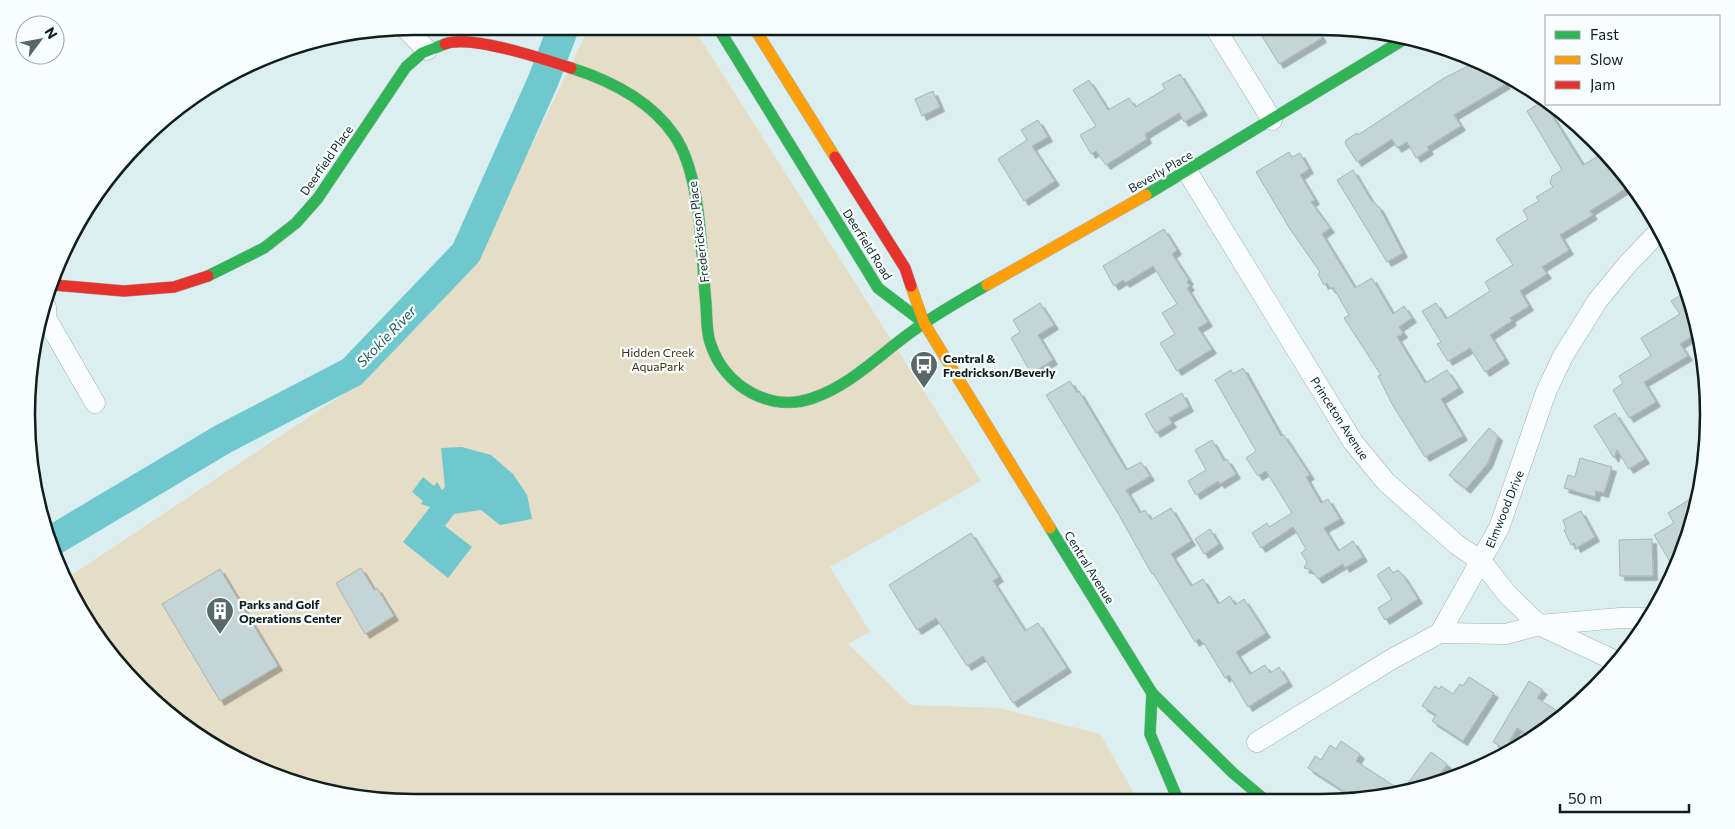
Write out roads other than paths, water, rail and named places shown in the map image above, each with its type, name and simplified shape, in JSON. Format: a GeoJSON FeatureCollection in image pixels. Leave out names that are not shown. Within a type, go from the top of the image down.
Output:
{"type":"FeatureCollection","features":[{"type":"Feature","properties":{"kind":"street"},"geometry":{"type":"LineString","coordinates":[[412,35],[427,50]]}},
{"type":"Feature","properties":{"kind":"street","name":"Deerfield Road"},"geometry":{"type":"LineString","coordinates":[[723,35],[878,288],[924,324]]}},
{"type":"Feature","properties":{"kind":"street","name":"Deerfield Road"},"geometry":{"type":"LineString","coordinates":[[759,35],[905,268],[924,324]]}},
{"type":"Feature","properties":{"kind":"street"},"geometry":{"type":"LineString","coordinates":[[1220,35],[1272,120]]}},
{"type":"Feature","properties":{"kind":"street","name":"Frederickson Place"},"geometry":{"type":"LineString","coordinates":[[427,50],[449,42],[481,44],[516,50],[596,76],[632,96],[654,112],[674,135],[689,166],[695,196],[710,344],[726,374],[743,388],[768,400],[791,403],[813,398],[837,389],[924,324]]}},
{"type":"Feature","properties":{"kind":"street","name":"Beverly Place"},"geometry":{"type":"LineString","coordinates":[[924,324],[1187,171],[1398,43]]}},
{"type":"Feature","properties":{"kind":"street","name":"Deerfield Place"},"geometry":{"type":"LineString","coordinates":[[58,285],[124,291],[174,287],[217,273],[264,248],[296,223],[318,198],[406,68],[427,50]]}},
{"type":"Feature","properties":{"kind":"street","name":"Princeton Avenue"},"geometry":{"type":"LineString","coordinates":[[1187,171],[1353,442],[1386,482],[1456,544],[1482,562],[1507,594],[1539,625],[1611,659]]}},
{"type":"Feature","properties":{"kind":"street","name":"Elmwood Drive"},"geometry":{"type":"LineString","coordinates":[[1440,633],[1482,562],[1499,528],[1546,392],[1563,356],[1598,300],[1655,236]]}},
{"type":"Feature","properties":{"kind":"street"},"geometry":{"type":"LineString","coordinates":[[47,320],[95,403]]}},
{"type":"Feature","properties":{"kind":"street","name":"Central Avenue"},"geometry":{"type":"LineString","coordinates":[[924,324],[1152,693],[1233,773],[1257,794]]}},
{"type":"Feature","properties":{"kind":"street"},"geometry":{"type":"LineString","coordinates":[[1257,742],[1392,659],[1440,633],[1506,634],[1539,625],[1640,618]]}},
{"type":"Feature","properties":{"kind":"street"},"geometry":{"type":"LineString","coordinates":[[1152,693],[1150,734],[1175,794]]}},
{"type":"Feature","properties":{"kind":"water"},"geometry":{"type":"Polygon","coordinates":[[[462,447],[491,455],[513,474],[527,495],[532,519],[500,525],[481,510],[454,514],[445,526],[472,547],[448,578],[403,542],[430,507],[421,504],[423,501],[412,492],[423,477],[434,486],[437,482],[442,490],[445,487],[441,448],[462,447]]]}},
{"type":"Feature","properties":{"kind":"waterway","name":"Skokie River"},"geometry":{"type":"LineString","coordinates":[[56,539],[223,439],[352,372],[466,253],[543,81],[561,35]]}},
{"type":"Feature","properties":{"kind":"place","name":"Central & Fredrickson/Beverly"},"geometry":{"type":"Point","coordinates":[924,389]}},
{"type":"Feature","properties":{"kind":"place","name":"Parks and Golf Operations Center"},"geometry":{"type":"Point","coordinates":[220,635]}},
{"type":"Feature","properties":{"kind":"park label","name":"Hidden Creek AquaPark"},"geometry":{"type":"Point","coordinates":[658,359]}}]}
